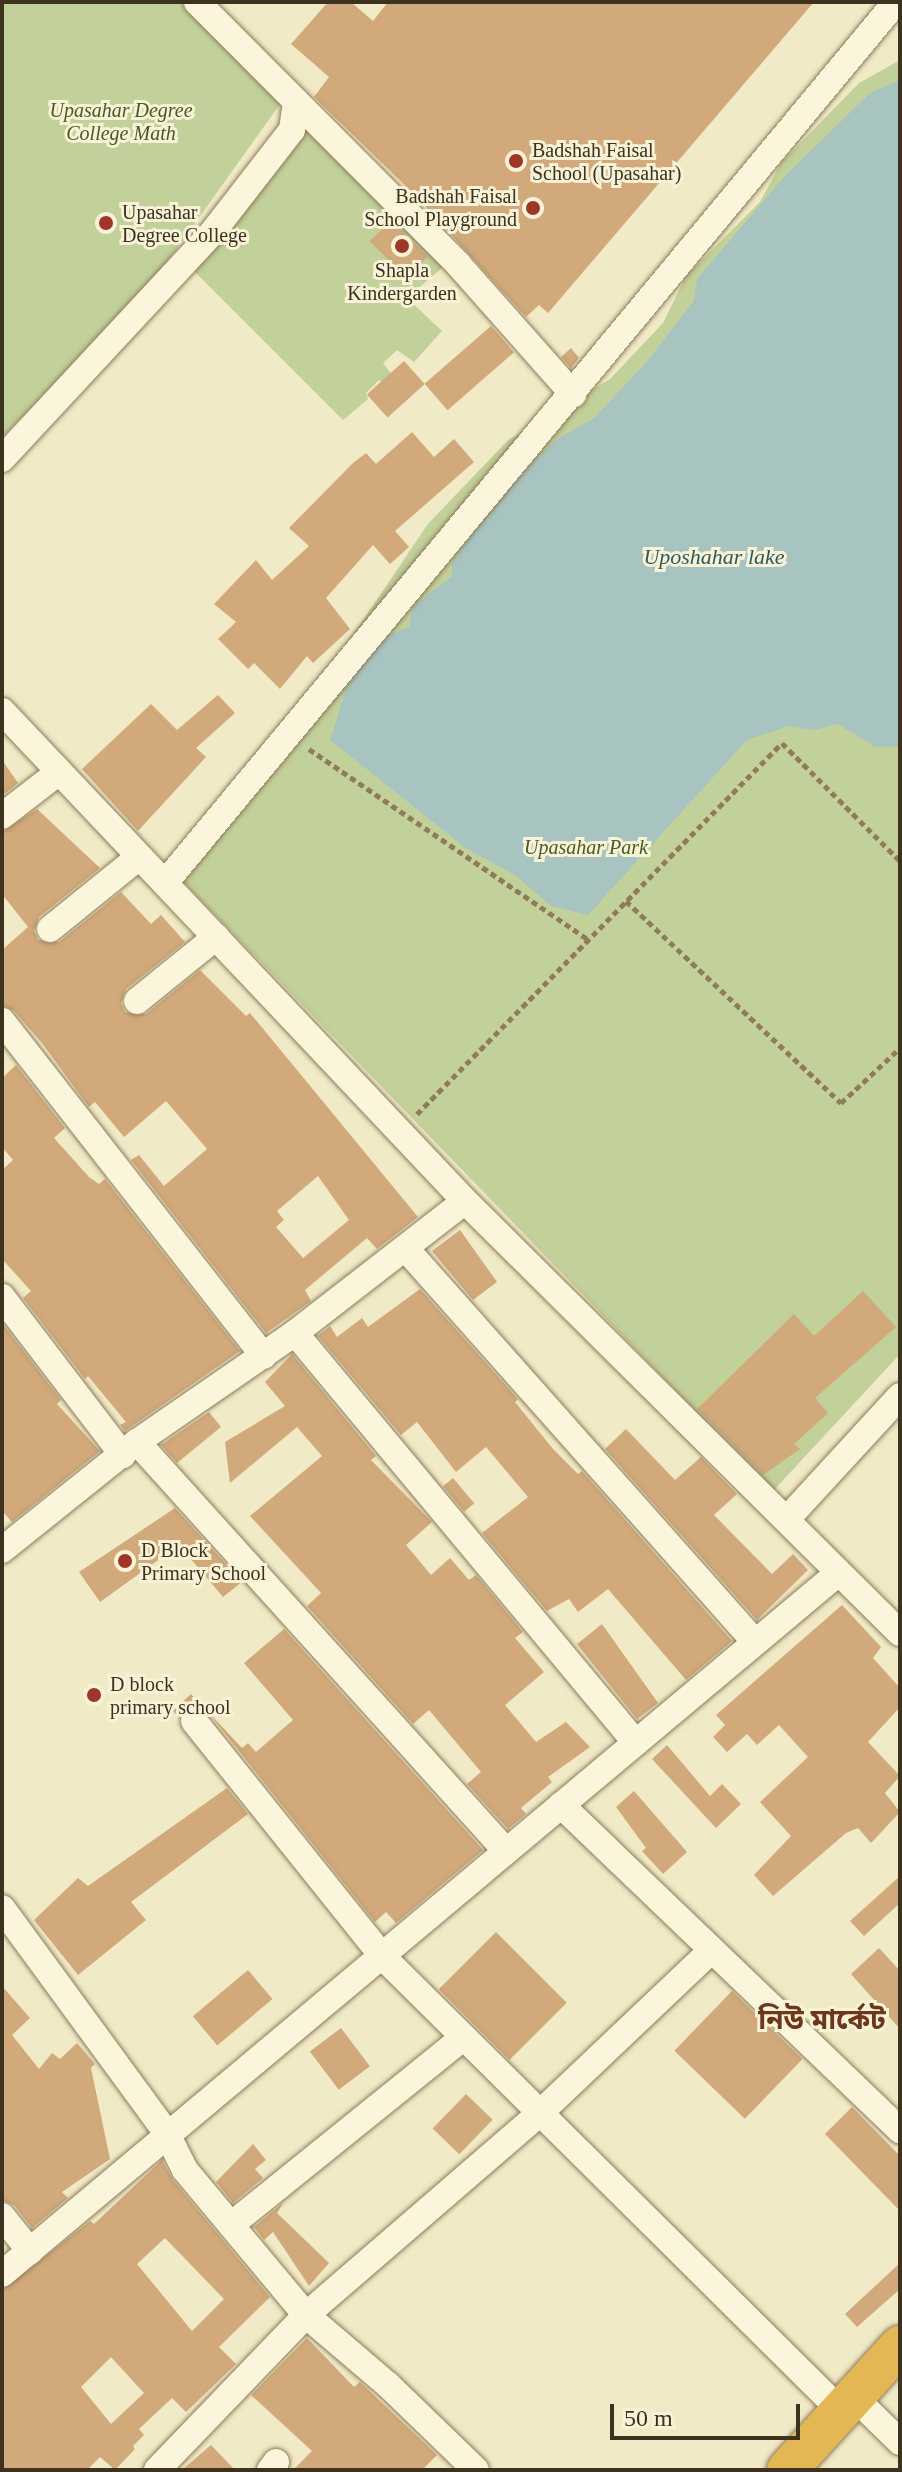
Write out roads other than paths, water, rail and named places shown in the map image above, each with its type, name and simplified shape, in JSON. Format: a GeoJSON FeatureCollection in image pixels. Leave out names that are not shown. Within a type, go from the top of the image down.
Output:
{"type":"FeatureCollection","features":[{"type":"Feature","properties":{"kind":"highway"},"geometry":{"type":"LineString","coordinates":[[787,2470],[900,2346]]}},
{"type":"Feature","properties":{"kind":"street"},"geometry":{"type":"LineString","coordinates":[[197,2],[458,264],[573,394]]}},
{"type":"Feature","properties":{"kind":"street"},"geometry":{"type":"LineString","coordinates":[[165,883],[896,2]]}},
{"type":"Feature","properties":{"kind":"street"},"geometry":{"type":"LineString","coordinates":[[2,459],[212,233],[292,130],[296,101]]}},
{"type":"Feature","properties":{"kind":"street"},"geometry":{"type":"LineString","coordinates":[[2,711],[465,1201],[787,1519],[837,1574],[900,1633]]}},
{"type":"Feature","properties":{"kind":"street"},"geometry":{"type":"LineString","coordinates":[[2,816],[59,772]]}},
{"type":"Feature","properties":{"kind":"street"},"geometry":{"type":"LineString","coordinates":[[50,929],[139,857]]}},
{"type":"Feature","properties":{"kind":"street"},"geometry":{"type":"LineString","coordinates":[[137,1001],[216,937]]}},
{"type":"Feature","properties":{"kind":"street"},"geometry":{"type":"LineString","coordinates":[[2,1021],[264,1356]]}},
{"type":"Feature","properties":{"kind":"street"},"geometry":{"type":"LineString","coordinates":[[2,1550],[130,1449],[264,1356],[407,1250],[465,1201]]}},
{"type":"Feature","properties":{"kind":"street"},"geometry":{"type":"LineString","coordinates":[[407,1250],[755,1642]]}},
{"type":"Feature","properties":{"kind":"street"},"geometry":{"type":"LineString","coordinates":[[2,1275],[2,1286]]}},
{"type":"Feature","properties":{"kind":"street"},"geometry":{"type":"LineString","coordinates":[[2,1297],[130,1449],[506,1851]]}},
{"type":"Feature","properties":{"kind":"street"},"geometry":{"type":"LineString","coordinates":[[295,1333],[636,1743]]}},
{"type":"Feature","properties":{"kind":"street"},"geometry":{"type":"LineString","coordinates":[[787,1519],[900,1396]]}},
{"type":"Feature","properties":{"kind":"street"},"geometry":{"type":"LineString","coordinates":[[2,2274],[166,2132],[382,1956],[837,1574]]}},
{"type":"Feature","properties":{"kind":"street"},"geometry":{"type":"LineString","coordinates":[[194,1721],[382,1956],[540,2113],[849,2405],[900,2442]]}},
{"type":"Feature","properties":{"kind":"street"},"geometry":{"type":"LineString","coordinates":[[561,1805],[900,2130]]}},
{"type":"Feature","properties":{"kind":"street"},"geometry":{"type":"LineString","coordinates":[[2,1908],[166,2132],[185,2170],[306,2315],[388,2385],[476,2470]]}},
{"type":"Feature","properties":{"kind":"street"},"geometry":{"type":"LineString","coordinates":[[165,2467],[306,2315],[540,2113],[712,1950]]}},
{"type":"Feature","properties":{"kind":"street"},"geometry":{"type":"LineString","coordinates":[[231,2225],[464,2037]]}},
{"type":"Feature","properties":{"kind":"street"},"geometry":{"type":"LineString","coordinates":[[2,2216],[30,2251]]}},
{"type":"Feature","properties":{"kind":"water","name":"Uposhahar lake"},"geometry":{"type":"Polygon","coordinates":[[[900,80],[900,746],[875,747],[838,724],[814,730],[788,726],[747,740],[588,915],[551,906],[515,875],[467,849],[330,740],[345,692],[375,640],[409,627],[413,606],[452,576],[452,564],[494,500],[556,440],[594,418],[645,364],[694,301],[697,279],[785,176],[870,93],[900,80]]]}},
{"type":"Feature","properties":{"kind":"place","name":"Badshah Faisal School (Upasahar)"},"geometry":{"type":"Point","coordinates":[516,161]}},
{"type":"Feature","properties":{"kind":"place","name":"Badshah Faisal School Playground"},"geometry":{"type":"Point","coordinates":[533,208]}},
{"type":"Feature","properties":{"kind":"place","name":"Upasahar Degree College"},"geometry":{"type":"Point","coordinates":[106,223]}},
{"type":"Feature","properties":{"kind":"place","name":"Shapla Kindergarden"},"geometry":{"type":"Point","coordinates":[402,246]}},
{"type":"Feature","properties":{"kind":"place","name":"D Block Primary School"},"geometry":{"type":"Point","coordinates":[125,1561]}},
{"type":"Feature","properties":{"kind":"place","name":"D block primary school"},"geometry":{"type":"Point","coordinates":[94,1695]}},
{"type":"Feature","properties":{"kind":"district","name":"নিউ মার্কেট"},"geometry":{"type":"Point","coordinates":[822,2020]}},
{"type":"Feature","properties":{"kind":"park label","name":"Upasahar Degree College Math"},"geometry":{"type":"Point","coordinates":[121,122]}},
{"type":"Feature","properties":{"kind":"park label","name":"Upasahar Park"},"geometry":{"type":"Point","coordinates":[586,847]}}]}
